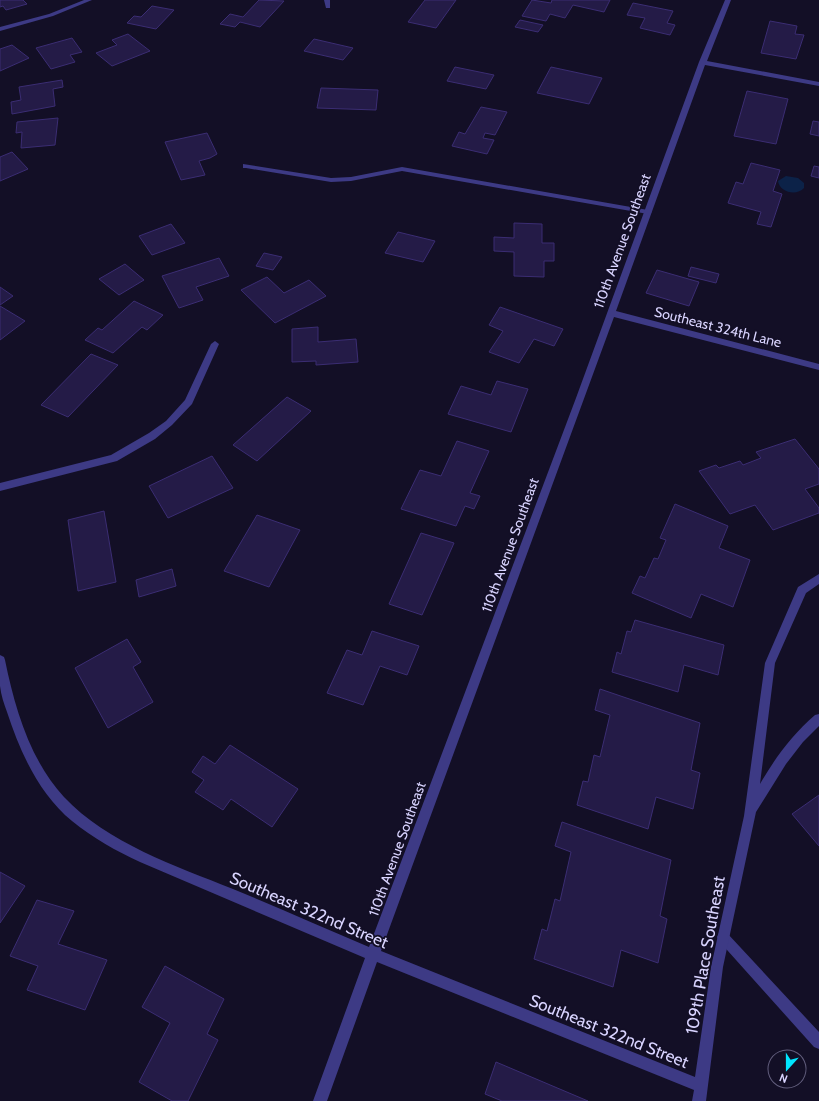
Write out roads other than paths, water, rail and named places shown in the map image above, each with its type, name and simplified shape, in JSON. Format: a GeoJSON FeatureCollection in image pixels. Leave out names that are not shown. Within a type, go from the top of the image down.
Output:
{"type":"FeatureCollection","features":[{"type":"Feature","properties":{"kind":"street"},"geometry":{"type":"LineString","coordinates":[[0,29],[51,15],[89,0]]}},
{"type":"Feature","properties":{"kind":"street"},"geometry":{"type":"LineString","coordinates":[[328,0],[328,7]]}},
{"type":"Feature","properties":{"kind":"street","name":"110th Avenue Southeast"},"geometry":{"type":"LineString","coordinates":[[320,1101],[372,956],[611,313],[702,62],[728,0]]}},
{"type":"Feature","properties":{"kind":"street"},"geometry":{"type":"LineString","coordinates":[[702,62],[819,84]]}},
{"type":"Feature","properties":{"kind":"street"},"geometry":{"type":"LineString","coordinates":[[246,166],[331,180],[351,179],[402,169],[648,212]]}},
{"type":"Feature","properties":{"kind":"street","name":"Southeast 324th Lane"},"geometry":{"type":"LineString","coordinates":[[611,313],[819,367]]}},
{"type":"Feature","properties":{"kind":"street"},"geometry":{"type":"LineString","coordinates":[[0,487],[114,458],[152,436],[169,423],[189,402],[215,344]]}},
{"type":"Feature","properties":{"kind":"street","name":"109th Place Southeast"},"geometry":{"type":"LineString","coordinates":[[699,1101],[717,966],[750,816],[770,663],[802,590],[819,578]]}},
{"type":"Feature","properties":{"kind":"street","name":"Southeast 322nd Street"},"geometry":{"type":"LineString","coordinates":[[0,660],[15,718],[32,760],[54,796],[94,831],[137,855],[372,956],[701,1086]]}},
{"type":"Feature","properties":{"kind":"street","name":"109th Place Southeast"},"geometry":{"type":"LineString","coordinates":[[750,816],[770,777],[809,727],[819,719]]}},
{"type":"Feature","properties":{"kind":"street"},"geometry":{"type":"LineString","coordinates":[[723,937],[819,1042]]}},
{"type":"Feature","properties":{"kind":"water"},"geometry":{"type":"Polygon","coordinates":[[[786,176],[798,178],[804,183],[804,188],[797,192],[785,191],[779,185],[778,181],[786,176]]]}}]}
